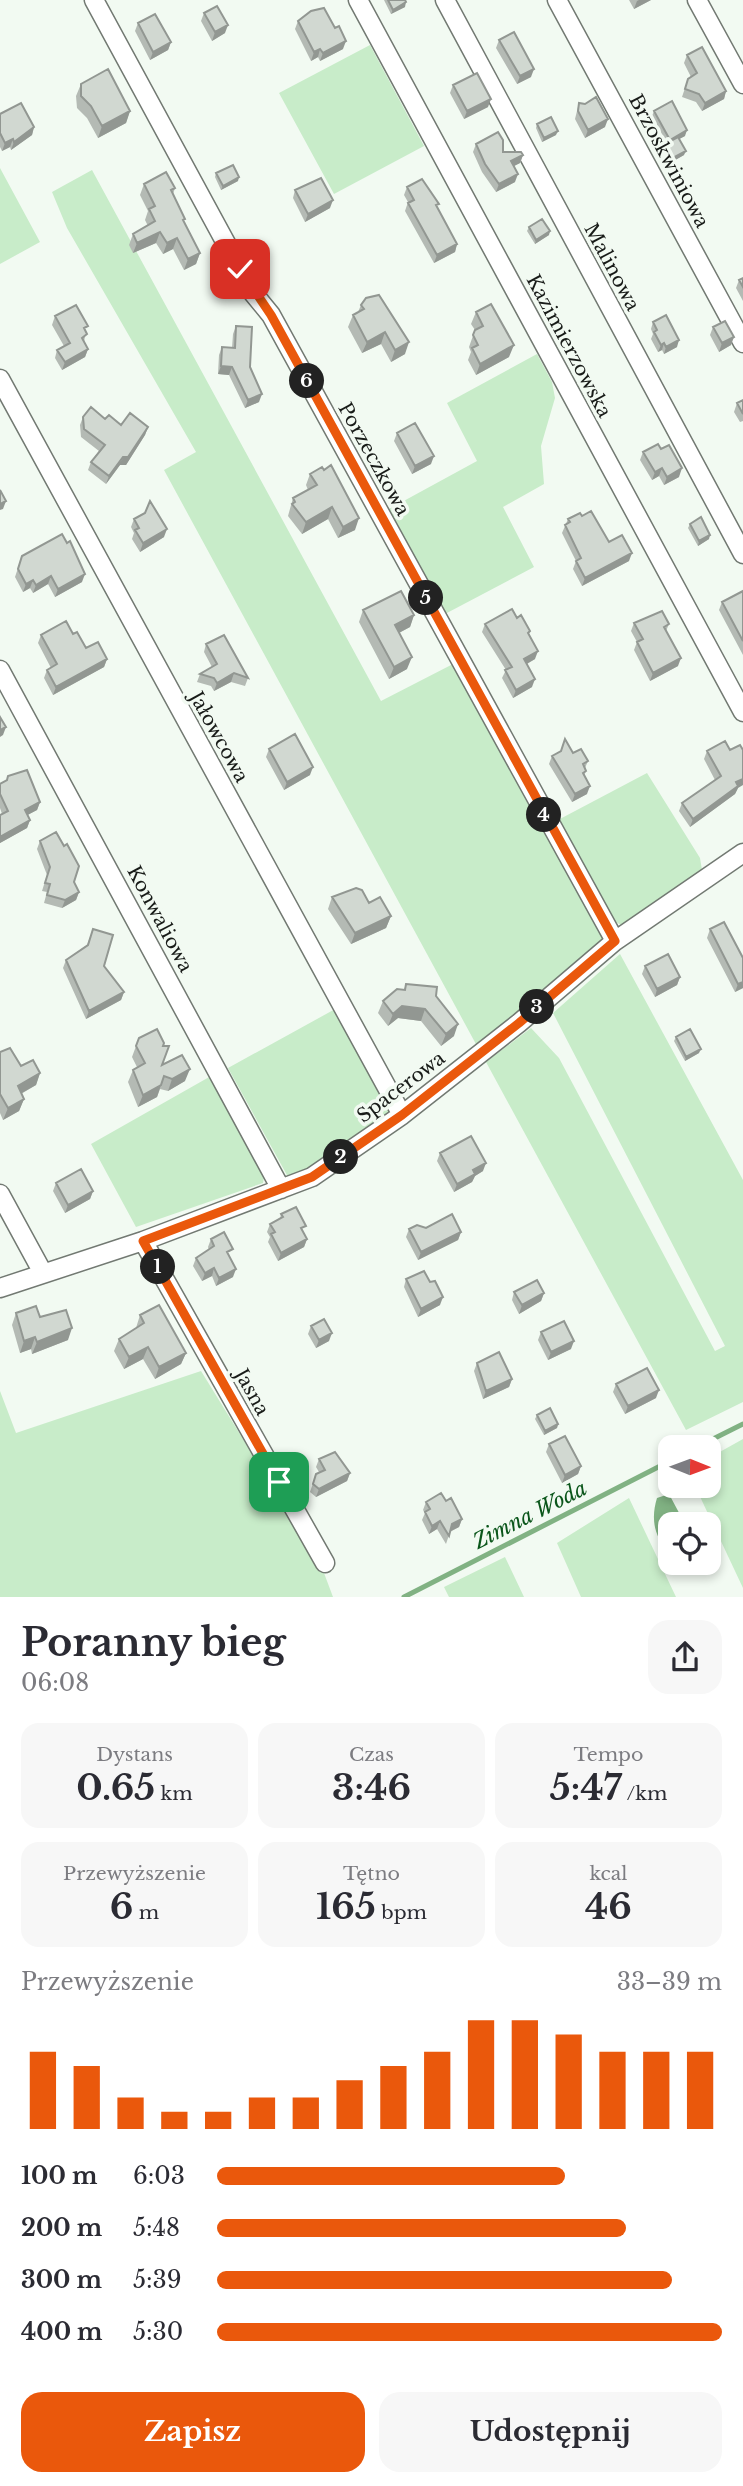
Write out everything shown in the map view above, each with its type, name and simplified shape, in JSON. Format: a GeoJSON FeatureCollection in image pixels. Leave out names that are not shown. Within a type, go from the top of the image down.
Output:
{"type":"FeatureCollection","features":[{"type":"Feature","properties":{"kind":"street","name":"Porzeczkowa"},"geometry":{"type":"LineString","coordinates":[[94,0],[253,293],[271,315],[615,941]]}},
{"type":"Feature","properties":{"kind":"street","name":"Kazimierzowska"},"geometry":{"type":"LineString","coordinates":[[358,0],[743,712]]}},
{"type":"Feature","properties":{"kind":"street","name":"Malinowa"},"geometry":{"type":"LineString","coordinates":[[445,0],[743,554]]}},
{"type":"Feature","properties":{"kind":"street","name":"Brzoskwiniowa"},"geometry":{"type":"LineString","coordinates":[[557,0],[743,343]]}},
{"type":"Feature","properties":{"kind":"street"},"geometry":{"type":"LineString","coordinates":[[697,0],[743,85]]}},
{"type":"Feature","properties":{"kind":"street","name":"Jałowcowa"},"geometry":{"type":"LineString","coordinates":[[0,379],[402,1115]]}},
{"type":"Feature","properties":{"kind":"street","name":"Konwaliowa"},"geometry":{"type":"LineString","coordinates":[[0,670],[281,1189]]}},
{"type":"Feature","properties":{"kind":"street","name":"Spacerowa"},"geometry":{"type":"LineString","coordinates":[[0,1288],[143,1241],[312,1177],[402,1115],[519,1023],[615,941],[743,853]]}},
{"type":"Feature","properties":{"kind":"street"},"geometry":{"type":"LineString","coordinates":[[0,1194],[43,1273]]}},
{"type":"Feature","properties":{"kind":"street","name":"Jasna"},"geometry":{"type":"LineString","coordinates":[[143,1241],[325,1563]]}},
{"type":"Feature","properties":{"kind":"shaded area"},"geometry":{"type":"Polygon","coordinates":[[[370,45],[424,146],[334,194],[279,93],[370,45]]]}},
{"type":"Feature","properties":{"kind":"shaded area"},"geometry":{"type":"Polygon","coordinates":[[[0,168],[40,242],[0,264],[0,168]]]}},
{"type":"Feature","properties":{"kind":"shaded area"},"geometry":{"type":"Polygon","coordinates":[[[92,170],[381,701],[453,664],[603,936],[603,945],[477,1046],[164,470],[196,452],[67,228],[52,192],[92,170]]]}},
{"type":"Feature","properties":{"kind":"shaded area"},"geometry":{"type":"Polygon","coordinates":[[[537,354],[552,382],[555,398],[541,446],[544,484],[503,507],[534,567],[445,614],[389,509],[477,461],[447,403],[537,354]]]}},
{"type":"Feature","properties":{"kind":"shaded area"},"geometry":{"type":"Polygon","coordinates":[[[647,773],[700,858],[702,870],[621,925],[614,921],[558,820],[647,773]]]}},
{"type":"Feature","properties":{"kind":"shaded area"},"geometry":{"type":"Polygon","coordinates":[[[620,954],[743,1180],[743,1402],[686,1430],[486,1062],[531,1028],[559,1058],[715,1351],[725,1346],[553,1013],[620,954]]]}},
{"type":"Feature","properties":{"kind":"shaded area"},"geometry":{"type":"Polygon","coordinates":[[[337,1008],[392,1111],[305,1172],[288,1177],[228,1068],[337,1008]]]}},
{"type":"Feature","properties":{"kind":"shaded area"},"geometry":{"type":"Polygon","coordinates":[[[211,1076],[264,1177],[263,1183],[136,1227],[91,1144],[211,1076]]]}},
{"type":"Feature","properties":{"kind":"shaded area"},"geometry":{"type":"Polygon","coordinates":[[[201,1371],[321,1565],[333,1597],[0,1597],[0,1391],[16,1433],[201,1371]]]}},
{"type":"Feature","properties":{"kind":"shaded area"},"geometry":{"type":"Polygon","coordinates":[[[743,1439],[743,1588],[721,1541],[721,1512],[707,1512],[701,1498],[721,1498],[721,1451],[743,1439]]]}},
{"type":"Feature","properties":{"kind":"shaded area"},"geometry":{"type":"Polygon","coordinates":[[[629,1498],[658,1559],[658,1575],[666,1575],[676,1597],[581,1597],[557,1543],[629,1498]]]}},
{"type":"Feature","properties":{"kind":"shaded area"},"geometry":{"type":"Polygon","coordinates":[[[657,1498],[671,1498],[679,1512],[658,1512],[658,1536],[654,1520],[657,1498]]]}},
{"type":"Feature","properties":{"kind":"shaded area"},"geometry":{"type":"Polygon","coordinates":[[[505,1557],[524,1597],[449,1597],[444,1587],[505,1557]]]}},
{"type":"Feature","properties":{"kind":"building"},"geometry":{"type":"Polygon","coordinates":[[[388,0],[405,0],[406,2],[393,10],[388,0]]]}},
{"type":"Feature","properties":{"kind":"building"},"geometry":{"type":"Polygon","coordinates":[[[217,6],[228,25],[215,32],[204,13],[217,6]]]}},
{"type":"Feature","properties":{"kind":"building"},"geometry":{"type":"Polygon","coordinates":[[[324,8],[335,28],[339,26],[346,41],[323,53],[320,49],[314,52],[298,21],[311,11],[324,8]]]}},
{"type":"Feature","properties":{"kind":"building"},"geometry":{"type":"Polygon","coordinates":[[[155,14],[171,42],[153,52],[138,23],[155,14]]]}},
{"type":"Feature","properties":{"kind":"building"},"geometry":{"type":"Polygon","coordinates":[[[514,32],[534,69],[520,76],[499,40],[514,32]]]}},
{"type":"Feature","properties":{"kind":"building"},"geometry":{"type":"Polygon","coordinates":[[[702,47],[726,91],[705,103],[699,94],[685,89],[688,79],[697,73],[687,55],[702,47]]]}},
{"type":"Feature","properties":{"kind":"building"},"geometry":{"type":"Polygon","coordinates":[[[108,69],[130,111],[102,126],[91,106],[81,96],[81,84],[108,69]]]}},
{"type":"Feature","properties":{"kind":"building"},"geometry":{"type":"Polygon","coordinates":[[[477,73],[491,99],[467,111],[453,85],[477,73]]]}},
{"type":"Feature","properties":{"kind":"building"},"geometry":{"type":"Polygon","coordinates":[[[596,97],[608,119],[588,130],[578,111],[579,103],[585,104],[596,97]]]}},
{"type":"Feature","properties":{"kind":"building"},"geometry":{"type":"Polygon","coordinates":[[[672,101],[687,130],[670,140],[654,111],[672,101]]]}},
{"type":"Feature","properties":{"kind":"building"},"geometry":{"type":"Polygon","coordinates":[[[21,103],[34,127],[14,142],[13,139],[5,143],[0,133],[0,114],[21,103]]]}},
{"type":"Feature","properties":{"kind":"building"},"geometry":{"type":"Polygon","coordinates":[[[551,117],[558,131],[544,138],[537,124],[551,117]]]}},
{"type":"Feature","properties":{"kind":"building"},"geometry":{"type":"Polygon","coordinates":[[[498,132],[503,140],[503,152],[521,152],[523,155],[511,161],[518,174],[499,184],[485,164],[476,144],[498,132]]]}},
{"type":"Feature","properties":{"kind":"building"},"geometry":{"type":"Polygon","coordinates":[[[678,137],[686,151],[671,159],[663,145],[678,137]]]}},
{"type":"Feature","properties":{"kind":"building"},"geometry":{"type":"Polygon","coordinates":[[[233,165],[239,177],[223,186],[216,173],[233,165]]]}},
{"type":"Feature","properties":{"kind":"building"},"geometry":{"type":"Polygon","coordinates":[[[166,172],[175,188],[171,190],[185,219],[183,220],[200,253],[188,259],[177,238],[167,243],[160,232],[137,243],[133,234],[155,221],[149,209],[155,206],[144,184],[166,172]]]}},
{"type":"Feature","properties":{"kind":"building"},"geometry":{"type":"Polygon","coordinates":[[[321,178],[333,200],[308,214],[295,190],[321,178]]]}},
{"type":"Feature","properties":{"kind":"building"},"geometry":{"type":"Polygon","coordinates":[[[422,179],[439,204],[436,205],[457,244],[437,255],[408,203],[414,200],[407,187],[422,179]]]}},
{"type":"Feature","properties":{"kind":"building"},"geometry":{"type":"Polygon","coordinates":[[[542,219],[550,231],[536,240],[529,227],[542,219]]]}},
{"type":"Feature","properties":{"kind":"building"},"geometry":{"type":"Polygon","coordinates":[[[379,295],[409,342],[395,350],[385,332],[367,342],[353,315],[364,309],[361,305],[366,298],[379,295]]]}},
{"type":"Feature","properties":{"kind":"building"},"geometry":{"type":"Polygon","coordinates":[[[491,304],[514,345],[480,364],[472,348],[478,345],[473,335],[475,330],[483,326],[476,312],[491,304]]]}},
{"type":"Feature","properties":{"kind":"building"},"geometry":{"type":"Polygon","coordinates":[[[76,305],[88,326],[84,328],[87,334],[82,338],[88,349],[65,362],[57,350],[70,343],[55,316],[76,305]]]}},
{"type":"Feature","properties":{"kind":"building"},"geometry":{"type":"Polygon","coordinates":[[[666,315],[679,340],[666,347],[664,343],[661,345],[654,332],[657,330],[653,322],[666,315]]]}},
{"type":"Feature","properties":{"kind":"building"},"geometry":{"type":"Polygon","coordinates":[[[725,321],[734,337],[722,343],[713,327],[725,321]]]}},
{"type":"Feature","properties":{"kind":"building"},"geometry":{"type":"Polygon","coordinates":[[[236,326],[252,327],[250,367],[262,394],[248,400],[232,367],[221,366],[222,347],[235,348],[236,326]]]}},
{"type":"Feature","properties":{"kind":"building"},"geometry":{"type":"Polygon","coordinates":[[[743,400],[743,414],[737,403],[743,400]]]}},
{"type":"Feature","properties":{"kind":"building"},"geometry":{"type":"Polygon","coordinates":[[[91,407],[105,419],[109,415],[121,425],[130,413],[148,427],[128,457],[123,457],[109,476],[91,462],[105,445],[84,429],[83,417],[91,407]]]}},
{"type":"Feature","properties":{"kind":"building"},"geometry":{"type":"Polygon","coordinates":[[[415,423],[434,456],[415,466],[397,433],[415,423]]]}},
{"type":"Feature","properties":{"kind":"building"},"geometry":{"type":"Polygon","coordinates":[[[658,444],[661,449],[669,445],[682,468],[667,477],[662,468],[655,472],[643,452],[658,444]]]}},
{"type":"Feature","properties":{"kind":"building"},"geometry":{"type":"Polygon","coordinates":[[[331,465],[359,518],[343,527],[332,507],[306,522],[292,504],[295,502],[293,498],[317,485],[310,474],[331,465]]]}},
{"type":"Feature","properties":{"kind":"building"},"geometry":{"type":"Polygon","coordinates":[[[0,490],[6,501],[0,504],[0,490]]]}},
{"type":"Feature","properties":{"kind":"building"},"geometry":{"type":"Polygon","coordinates":[[[150,501],[167,529],[143,543],[135,530],[139,528],[134,519],[145,513],[150,501]]]}},
{"type":"Feature","properties":{"kind":"building"},"geometry":{"type":"Polygon","coordinates":[[[591,511],[609,542],[622,535],[632,553],[585,578],[576,561],[581,558],[565,525],[570,522],[568,519],[591,511]]]}},
{"type":"Feature","properties":{"kind":"building"},"geometry":{"type":"Polygon","coordinates":[[[701,517],[710,535],[699,541],[690,524],[701,517]]]}},
{"type":"Feature","properties":{"kind":"building"},"geometry":{"type":"Polygon","coordinates":[[[62,534],[67,543],[70,541],[85,574],[58,589],[51,576],[36,585],[33,580],[26,584],[18,569],[22,556],[62,534]]]}},
{"type":"Feature","properties":{"kind":"building"},"geometry":{"type":"Polygon","coordinates":[[[401,591],[414,615],[395,625],[412,657],[394,667],[363,610],[401,591]]]}},
{"type":"Feature","properties":{"kind":"building"},"geometry":{"type":"Polygon","coordinates":[[[743,591],[743,641],[722,602],[743,591]]]}},
{"type":"Feature","properties":{"kind":"building"},"geometry":{"type":"Polygon","coordinates":[[[512,609],[517,618],[521,615],[538,651],[524,659],[535,679],[516,690],[505,670],[512,667],[485,624],[512,609]]]}},
{"type":"Feature","properties":{"kind":"building"},"geometry":{"type":"Polygon","coordinates":[[[662,611],[669,624],[664,627],[681,658],[653,673],[637,642],[643,639],[634,623],[662,611]]]}},
{"type":"Feature","properties":{"kind":"building"},"geometry":{"type":"Polygon","coordinates":[[[66,621],[73,634],[77,632],[86,648],[98,642],[107,659],[56,687],[47,670],[57,664],[41,635],[66,621]]]}},
{"type":"Feature","properties":{"kind":"building"},"geometry":{"type":"Polygon","coordinates":[[[224,635],[248,678],[234,673],[217,683],[214,678],[200,674],[217,664],[206,644],[224,635]]]}},
{"type":"Feature","properties":{"kind":"building"},"geometry":{"type":"Polygon","coordinates":[[[0,717],[6,727],[0,730],[0,717]]]}},
{"type":"Feature","properties":{"kind":"building"},"geometry":{"type":"Polygon","coordinates":[[[295,734],[313,767],[287,782],[269,749],[295,734]]]}},
{"type":"Feature","properties":{"kind":"building"},"geometry":{"type":"Polygon","coordinates":[[[565,739],[573,753],[581,749],[588,761],[583,764],[586,771],[583,773],[590,786],[575,794],[552,756],[561,751],[565,739]]]}},
{"type":"Feature","properties":{"kind":"building"},"geometry":{"type":"Polygon","coordinates":[[[725,741],[730,750],[740,745],[743,750],[743,779],[736,782],[738,786],[693,819],[682,803],[721,776],[707,751],[725,741]]]}},
{"type":"Feature","properties":{"kind":"building"},"geometry":{"type":"Polygon","coordinates":[[[27,770],[40,802],[25,810],[30,820],[0,837],[0,815],[8,811],[0,794],[0,784],[7,780],[8,776],[27,770]]]}},
{"type":"Feature","properties":{"kind":"building"},"geometry":{"type":"Polygon","coordinates":[[[56,832],[64,846],[67,844],[79,866],[74,882],[79,892],[65,900],[47,895],[50,884],[45,883],[50,867],[40,841],[56,832]]]}},
{"type":"Feature","properties":{"kind":"building"},"geometry":{"type":"Polygon","coordinates":[[[356,888],[362,890],[369,903],[380,897],[391,916],[355,933],[332,897],[356,888]]]}},
{"type":"Feature","properties":{"kind":"building"},"geometry":{"type":"Polygon","coordinates":[[[724,922],[743,958],[743,982],[738,984],[710,929],[724,922]]]}},
{"type":"Feature","properties":{"kind":"building"},"geometry":{"type":"Polygon","coordinates":[[[93,929],[113,935],[104,966],[124,992],[89,1011],[66,960],[88,945],[93,929]]]}},
{"type":"Feature","properties":{"kind":"building"},"geometry":{"type":"Polygon","coordinates":[[[668,954],[680,977],[657,989],[645,966],[668,954]]]}},
{"type":"Feature","properties":{"kind":"building"},"geometry":{"type":"Polygon","coordinates":[[[406,984],[437,987],[436,996],[458,1024],[446,1034],[425,1009],[402,1006],[393,1014],[383,1001],[397,989],[405,990],[406,984]]]}},
{"type":"Feature","properties":{"kind":"building"},"geometry":{"type":"Polygon","coordinates":[[[157,1029],[163,1046],[169,1046],[162,1065],[182,1055],[190,1069],[172,1079],[164,1076],[161,1085],[143,1095],[133,1070],[145,1063],[136,1046],[139,1038],[157,1029]]]}},
{"type":"Feature","properties":{"kind":"building"},"geometry":{"type":"Polygon","coordinates":[[[690,1029],[701,1049],[686,1057],[676,1037],[690,1029]]]}},
{"type":"Feature","properties":{"kind":"building"},"geometry":{"type":"Polygon","coordinates":[[[10,1048],[21,1066],[33,1060],[40,1073],[18,1086],[24,1099],[8,1108],[0,1094],[0,1052],[10,1048]]]}},
{"type":"Feature","properties":{"kind":"building"},"geometry":{"type":"Polygon","coordinates":[[[471,1136],[486,1163],[473,1170],[475,1174],[457,1184],[440,1153],[471,1136]]]}},
{"type":"Feature","properties":{"kind":"building"},"geometry":{"type":"Polygon","coordinates":[[[81,1169],[93,1191],[68,1205],[56,1183],[81,1169]]]}},
{"type":"Feature","properties":{"kind":"building"},"geometry":{"type":"Polygon","coordinates":[[[296,1207],[306,1226],[301,1228],[307,1239],[281,1253],[271,1234],[275,1232],[270,1224],[283,1217],[281,1214],[296,1207]]]}},
{"type":"Feature","properties":{"kind":"building"},"geometry":{"type":"Polygon","coordinates":[[[452,1214],[461,1232],[421,1252],[409,1229],[417,1225],[426,1228],[452,1214]]]}},
{"type":"Feature","properties":{"kind":"building"},"geometry":{"type":"Polygon","coordinates":[[[224,1232],[233,1249],[227,1252],[236,1269],[219,1278],[214,1268],[205,1273],[196,1258],[214,1246],[211,1239],[224,1232]]]}},
{"type":"Feature","properties":{"kind":"building"},"geometry":{"type":"Polygon","coordinates":[[[424,1271],[430,1282],[435,1281],[443,1297],[421,1309],[406,1279],[424,1271]]]}},
{"type":"Feature","properties":{"kind":"building"},"geometry":{"type":"Polygon","coordinates":[[[537,1280],[544,1293],[522,1305],[514,1292],[537,1280]]]}},
{"type":"Feature","properties":{"kind":"building"},"geometry":{"type":"Polygon","coordinates":[[[159,1305],[186,1353],[159,1367],[148,1347],[129,1357],[119,1339],[144,1323],[140,1315],[159,1305]]]}},
{"type":"Feature","properties":{"kind":"building"},"geometry":{"type":"Polygon","coordinates":[[[36,1306],[40,1317],[66,1310],[72,1328],[37,1342],[35,1337],[24,1341],[16,1313],[36,1306]]]}},
{"type":"Feature","properties":{"kind":"building"},"geometry":{"type":"Polygon","coordinates":[[[324,1319],[332,1333],[319,1340],[311,1326],[324,1319]]]}},
{"type":"Feature","properties":{"kind":"building"},"geometry":{"type":"Polygon","coordinates":[[[564,1321],[574,1341],[551,1352],[541,1332],[564,1321]]]}},
{"type":"Feature","properties":{"kind":"building"},"geometry":{"type":"Polygon","coordinates":[[[499,1352],[512,1379],[486,1391],[477,1363],[499,1352]]]}},
{"type":"Feature","properties":{"kind":"building"},"geometry":{"type":"Polygon","coordinates":[[[647,1368],[659,1390],[628,1406],[616,1384],[647,1368]]]}},
{"type":"Feature","properties":{"kind":"building"},"geometry":{"type":"Polygon","coordinates":[[[550,1408],[558,1424],[545,1431],[537,1415],[550,1408]]]}},
{"type":"Feature","properties":{"kind":"building"},"geometry":{"type":"Polygon","coordinates":[[[565,1436],[581,1466],[565,1475],[549,1444],[565,1436]]]}},
{"type":"Feature","properties":{"kind":"building"},"geometry":{"type":"Polygon","coordinates":[[[335,1452],[350,1473],[319,1489],[313,1484],[316,1474],[325,1470],[319,1459],[335,1452]]]}},
{"type":"Feature","properties":{"kind":"building"},"geometry":{"type":"Polygon","coordinates":[[[441,1493],[446,1501],[451,1498],[462,1519],[452,1524],[449,1536],[440,1521],[432,1526],[425,1512],[430,1509],[426,1502],[441,1493]]]}},
{"type":"Feature","properties":{"kind":"waterway","name":"Zimna Woda"},"geometry":{"type":"LineString","coordinates":[[721,1435],[743,1424]]}},
{"type":"Feature","properties":{"kind":"waterway","name":"Zimna Woda"},"geometry":{"type":"LineString","coordinates":[[404,1597],[658,1467]]}},
{"type":"Feature","properties":{"kind":"route"},"geometry":{"type":"LineString","coordinates":[[240,269],[253,293],[271,315],[615,941],[519,1023],[402,1115],[312,1177],[143,1241],[279,1482]]}}]}
